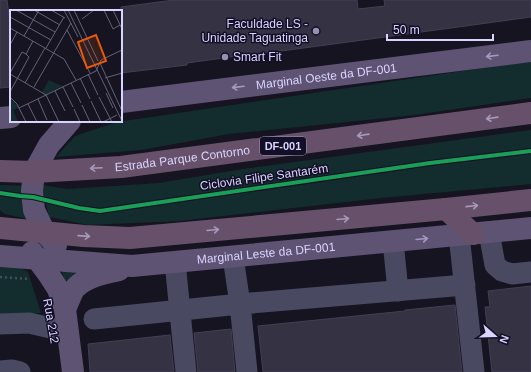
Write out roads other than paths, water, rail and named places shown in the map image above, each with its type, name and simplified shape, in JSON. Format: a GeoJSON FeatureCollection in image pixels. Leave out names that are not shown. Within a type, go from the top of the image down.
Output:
{"type":"FeatureCollection","features":[{"type":"Feature","properties":{"kind":"highway","name":"Estrada Parque Contorno"},"geometry":{"type":"LineString","coordinates":[[0,171],[34,172],[121,167],[531,113]]}},
{"type":"Feature","properties":{"kind":"highway"},"geometry":{"type":"LineString","coordinates":[[1,231],[130,238],[531,200]]}},
{"type":"Feature","properties":{"kind":"highway"},"geometry":{"type":"LineString","coordinates":[[446,209],[474,234]]}},
{"type":"Feature","properties":{"kind":"main road","name":"Marginal Oeste da DF-001"},"geometry":{"type":"LineString","coordinates":[[122,102],[531,51]]}},
{"type":"Feature","properties":{"kind":"main road"},"geometry":{"type":"LineString","coordinates":[[0,118],[10,117]]}},
{"type":"Feature","properties":{"kind":"main road"},"geometry":{"type":"LineString","coordinates":[[69,122],[49,145],[34,172],[32,191],[34,210],[45,233],[74,262]]}},
{"type":"Feature","properties":{"kind":"main road","name":"Marginal Leste da DF-001"},"geometry":{"type":"LineString","coordinates":[[19,257],[132,266],[531,228]]}},
{"type":"Feature","properties":{"kind":"main road","name":"Rua 212"},"geometry":{"type":"LineString","coordinates":[[1,231],[18,238],[29,247],[19,257]]}},
{"type":"Feature","properties":{"kind":"main road","name":"Rua 212"},"geometry":{"type":"LineString","coordinates":[[19,257],[50,274],[58,289],[65,309],[73,372]]}},
{"type":"Feature","properties":{"kind":"main road","name":"Rua 212"},"geometry":{"type":"LineString","coordinates":[[19,257],[36,273],[49,302],[59,372]]}},
{"type":"Feature","properties":{"kind":"main road"},"geometry":{"type":"LineString","coordinates":[[65,309],[74,291],[86,281],[94,276],[132,266]]}},
{"type":"Feature","properties":{"kind":"lane"},"geometry":{"type":"LineString","coordinates":[[474,234],[495,265],[502,271],[512,274],[531,272]]}},
{"type":"Feature","properties":{"kind":"lane"},"geometry":{"type":"LineString","coordinates":[[474,234],[465,285],[474,372]]}},
{"type":"Feature","properties":{"kind":"lane"},"geometry":{"type":"LineString","coordinates":[[393,241],[398,291]]}},
{"type":"Feature","properties":{"kind":"lane"},"geometry":{"type":"LineString","coordinates":[[233,256],[247,372]]}},
{"type":"Feature","properties":{"kind":"lane"},"geometry":{"type":"LineString","coordinates":[[175,262],[186,372]]}},
{"type":"Feature","properties":{"kind":"lane"},"geometry":{"type":"LineString","coordinates":[[94,319],[240,304],[465,285]]}},
{"type":"Feature","properties":{"kind":"lane"},"geometry":{"type":"LineString","coordinates":[[0,324],[29,323],[54,329]]}},
{"type":"Feature","properties":{"kind":"lane"},"geometry":{"type":"LineString","coordinates":[[0,371],[12,370],[20,372]]}},
{"type":"Feature","properties":{"kind":"place","name":"Faculdade LS - Unidade Taguatinga"},"geometry":{"type":"Point","coordinates":[316,31]}},
{"type":"Feature","properties":{"kind":"place","name":"Smart Fit"},"geometry":{"type":"Point","coordinates":[225,57]}}]}
